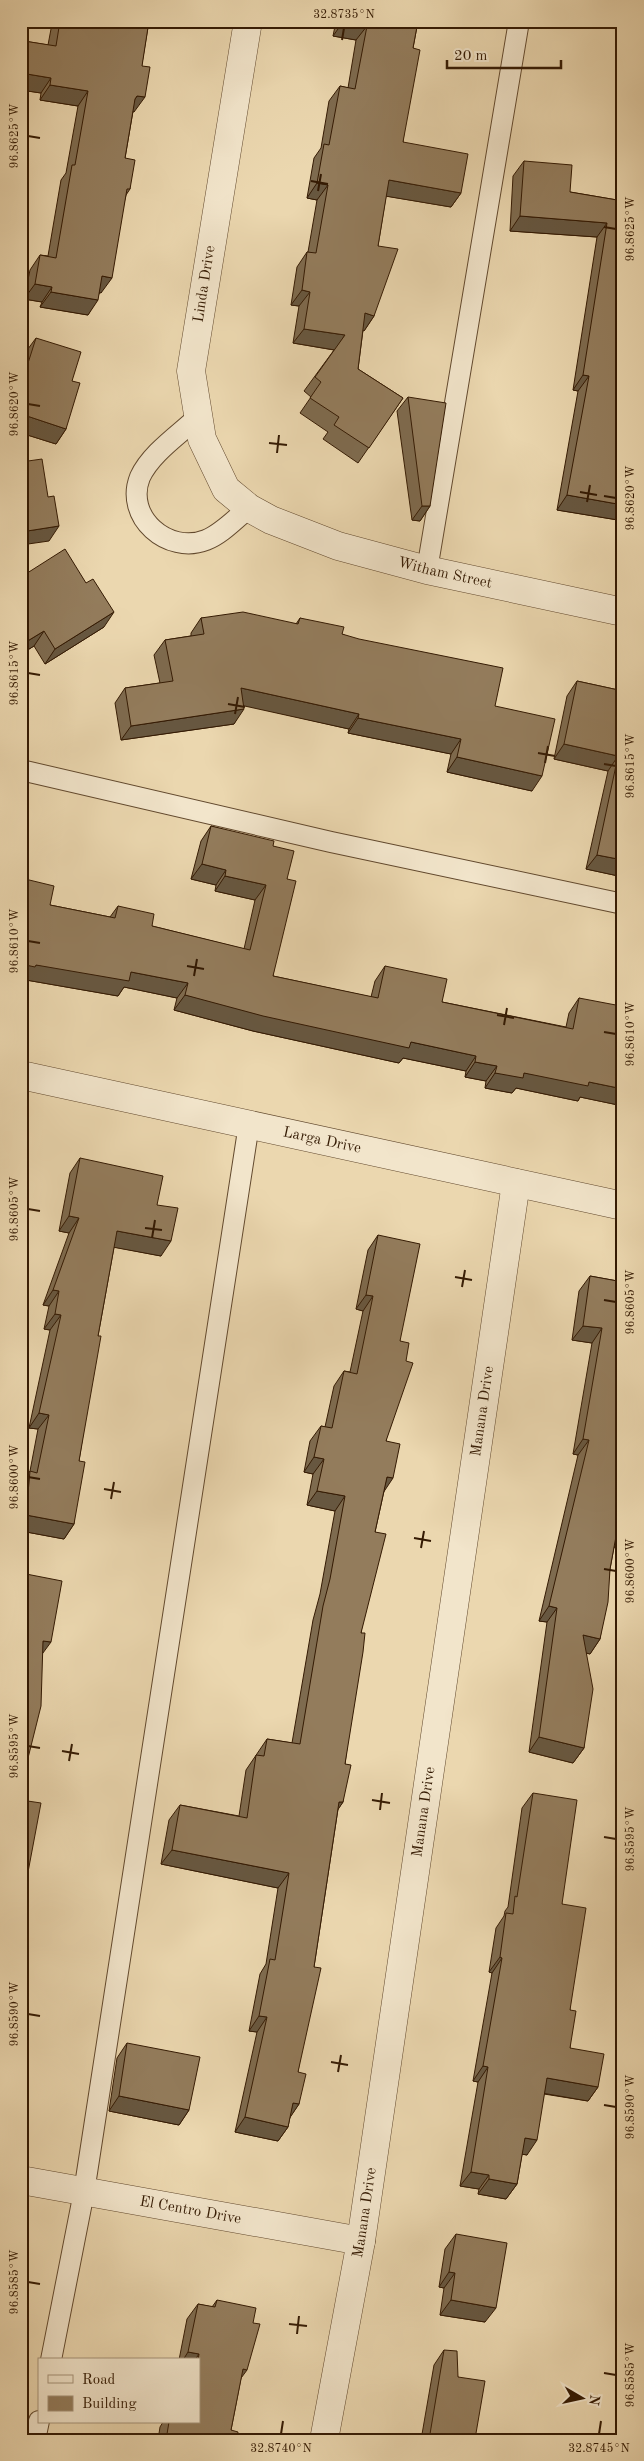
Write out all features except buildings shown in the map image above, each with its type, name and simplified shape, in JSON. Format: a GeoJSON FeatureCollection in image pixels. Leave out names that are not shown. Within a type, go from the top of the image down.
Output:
{"type":"FeatureCollection","features":[{"type":"Feature","properties":{"kind":"street","name":"Linda Drive"},"geometry":{"type":"LineString","coordinates":[[248,21],[191,371],[202,439],[226,489],[260,514]]}},
{"type":"Feature","properties":{"kind":"street","name":"Witham Street"},"geometry":{"type":"LineString","coordinates":[[260,514],[338,546],[427,570],[623,612]]}},
{"type":"Feature","properties":{"kind":"street","name":"Larga Drive"},"geometry":{"type":"LineString","coordinates":[[21,1075],[623,1206]]}},
{"type":"Feature","properties":{"kind":"street","name":"Manana Drive"},"geometry":{"type":"LineString","coordinates":[[324,2440],[361,2242],[516,1184]]}},
{"type":"Feature","properties":{"kind":"street","name":"El Centro Drive"},"geometry":{"type":"LineString","coordinates":[[21,2180],[361,2242]]}},
{"type":"Feature","properties":{"kind":"lane"},"geometry":{"type":"LineString","coordinates":[[427,570],[518,21]]}},
{"type":"Feature","properties":{"kind":"lane"},"geometry":{"type":"LineString","coordinates":[[199,416],[148,463],[144,470],[137,494],[148,525],[160,536],[175,543],[191,544],[207,540],[260,514]]}},
{"type":"Feature","properties":{"kind":"lane"},"geometry":{"type":"LineString","coordinates":[[21,770],[331,842],[623,904]]}},
{"type":"Feature","properties":{"kind":"lane"},"geometry":{"type":"LineString","coordinates":[[51,2358],[84,2192],[249,1124]]}},
{"type":"Feature","properties":{"kind":"lane"},"geometry":{"type":"LineString","coordinates":[[35,2440],[38,2424]]}}]}
